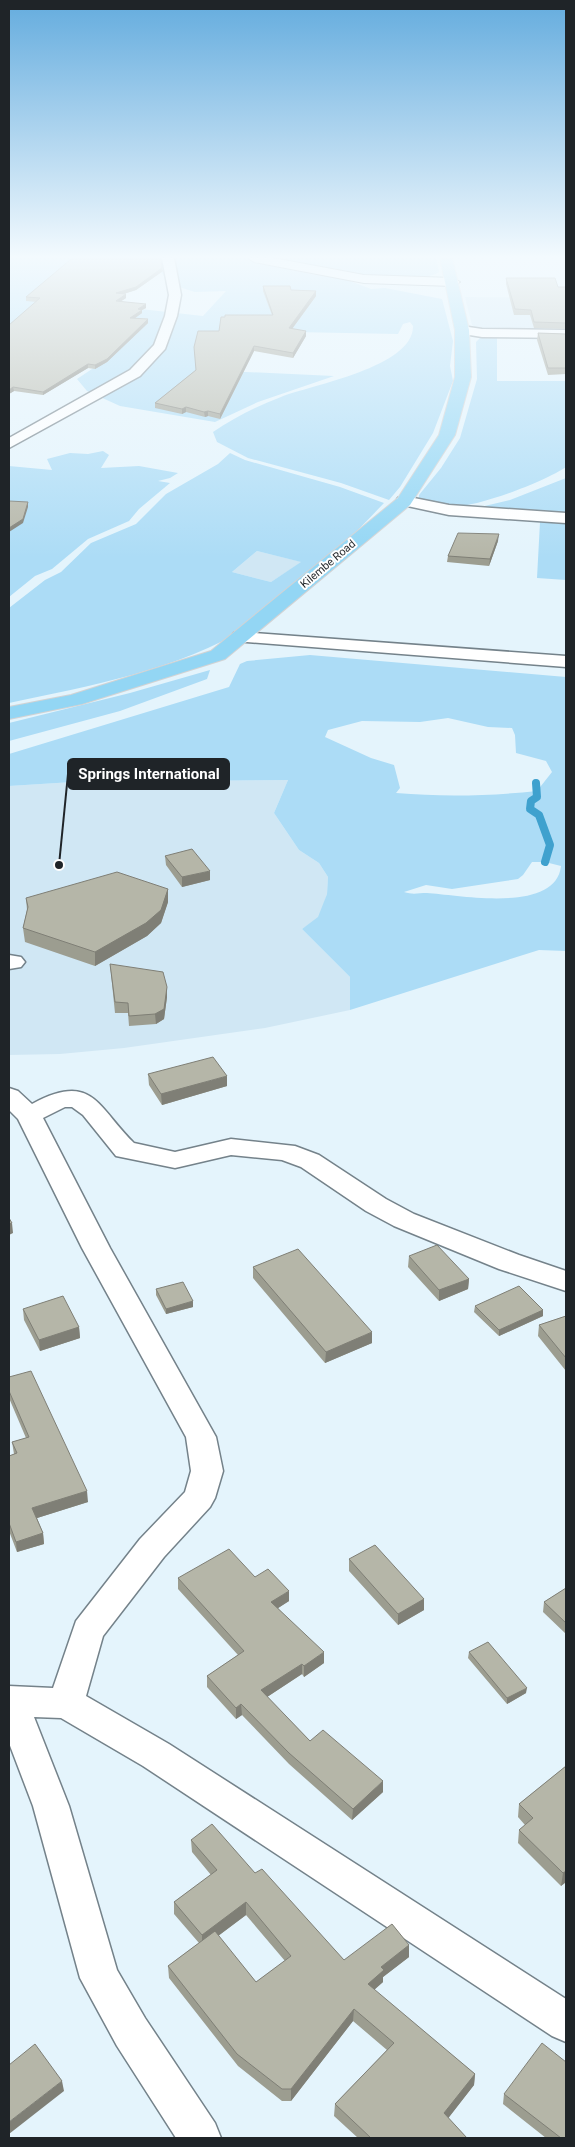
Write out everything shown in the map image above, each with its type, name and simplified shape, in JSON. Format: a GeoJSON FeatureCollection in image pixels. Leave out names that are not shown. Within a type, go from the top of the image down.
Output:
{"type":"FeatureCollection","features":[{"type":"Feature","properties":{"kind":"main road","name":"Kilembe Road"},"geometry":{"type":"LineString","coordinates":[[9,713],[76,700],[218,655],[404,501],[447,435],[463,377],[463,358]]}},
{"type":"Feature","properties":{"kind":"street"},"geometry":{"type":"LineString","coordinates":[[9,444],[135,372],[148,358]]}},
{"type":"Feature","properties":{"kind":"street"},"geometry":{"type":"LineString","coordinates":[[404,501],[449,510],[566,518]]}},
{"type":"Feature","properties":{"kind":"street"},"geometry":{"type":"LineString","coordinates":[[240,637],[566,662]]}},
{"type":"Feature","properties":{"kind":"street"},"geometry":{"type":"LineString","coordinates":[[66,1703],[88,1631],[152,1548],[199,1498],[207,1471],[201,1437],[19,1105],[65,1099],[78,1102],[90,1107],[124,1150],[175,1160],[231,1147],[286,1152],[310,1160],[376,1205],[404,1220],[509,1262],[566,1281]]}},
{"type":"Feature","properties":{"kind":"street"},"geometry":{"type":"LineString","coordinates":[[200,2138],[131,2032],[100,1978],[80,1917],[51,1806],[10,1702],[66,1703],[156,1755],[566,2022]]}},
{"type":"Feature","properties":{"kind":"shaded area"},"geometry":{"type":"Polygon","coordinates":[[[9,358],[228,358],[225,371],[334,376],[258,402],[215,422],[120,406],[87,391],[77,379],[101,363],[9,380],[9,358]]]}},
{"type":"Feature","properties":{"kind":"shaded area"},"geometry":{"type":"Polygon","coordinates":[[[388,358],[451,358],[450,366],[453,381],[433,433],[400,487],[389,500],[341,483],[248,458],[217,442],[213,432],[246,413],[296,392],[337,380],[388,358]]]}},
{"type":"Feature","properties":{"kind":"shaded area"},"geometry":{"type":"Polygon","coordinates":[[[476,358],[497,358],[497,381],[566,381],[566,467],[526,487],[476,503],[449,507],[419,501],[419,495],[441,468],[460,438],[477,379],[476,358]]]}},
{"type":"Feature","properties":{"kind":"shaded area"},"geometry":{"type":"Polygon","coordinates":[[[103,451],[109,455],[101,468],[139,466],[178,473],[170,478],[158,481],[170,483],[139,509],[129,521],[88,539],[52,569],[35,576],[9,597],[9,466],[52,470],[47,459],[70,453],[88,454],[103,451]]]}},
{"type":"Feature","properties":{"kind":"shaded area"},"geometry":{"type":"Polygon","coordinates":[[[230,453],[245,460],[340,487],[384,503],[320,569],[287,599],[250,626],[222,641],[193,654],[133,675],[9,703],[9,608],[45,580],[61,572],[91,543],[136,524],[166,494],[218,464],[230,453]],[[257,551],[232,572],[271,582],[301,562],[257,551]]]}},
{"type":"Feature","properties":{"kind":"shaded area"},"geometry":{"type":"Polygon","coordinates":[[[566,478],[566,513],[472,509],[510,500],[566,478]]]}},
{"type":"Feature","properties":{"kind":"shaded area"},"geometry":{"type":"Polygon","coordinates":[[[540,522],[566,524],[566,580],[537,578],[540,522]]]}},
{"type":"Feature","properties":{"kind":"shaded area"},"geometry":{"type":"Polygon","coordinates":[[[257,551],[302,562],[271,582],[232,572],[257,551]]]}},
{"type":"Feature","properties":{"kind":"shaded area"},"geometry":{"type":"Polygon","coordinates":[[[310,655],[566,677],[566,951],[539,950],[350,1010],[350,977],[302,929],[318,917],[327,894],[328,877],[319,863],[299,850],[274,813],[288,780],[73,782],[9,786],[9,754],[229,687],[240,664],[247,661],[310,655]],[[448,718],[420,722],[362,721],[328,730],[325,737],[371,758],[394,765],[400,788],[396,793],[466,795],[537,791],[552,772],[546,761],[516,753],[515,735],[512,728],[488,727],[448,718]],[[532,862],[518,879],[452,889],[426,885],[404,892],[482,898],[525,896],[542,891],[555,881],[561,866],[545,862],[532,862]]]}},
{"type":"Feature","properties":{"kind":"shaded area"},"geometry":{"type":"Polygon","coordinates":[[[210,670],[207,679],[120,711],[9,741],[9,723],[130,693],[210,670]]]}},
{"type":"Feature","properties":{"kind":"shaded area"},"geometry":{"type":"Polygon","coordinates":[[[288,780],[274,813],[299,850],[319,863],[328,877],[327,894],[319,918],[302,929],[350,977],[350,1010],[265,1028],[124,1048],[60,1054],[9,1055],[9,786],[73,782],[288,780]]]}},
{"type":"Feature","properties":{"kind":"building"},"geometry":{"type":"Polygon","coordinates":[[[9,358],[108,358],[95,365],[88,364],[43,392],[13,387],[9,390],[9,358]]]}},
{"type":"Feature","properties":{"kind":"building"},"geometry":{"type":"Polygon","coordinates":[[[195,358],[248,358],[220,414],[155,403],[196,370],[195,358]]]}},
{"type":"Feature","properties":{"kind":"building"},"geometry":{"type":"Polygon","coordinates":[[[545,358],[566,358],[566,368],[548,368],[545,358]]]}},
{"type":"Feature","properties":{"kind":"building"},"geometry":{"type":"Polygon","coordinates":[[[9,501],[28,502],[23,519],[9,528],[9,501]]]}},
{"type":"Feature","properties":{"kind":"building"},"geometry":{"type":"Polygon","coordinates":[[[458,533],[499,534],[490,559],[448,556],[458,533]]]}},
{"type":"Feature","properties":{"kind":"building"},"geometry":{"type":"Polygon","coordinates":[[[192,849],[210,871],[182,877],[165,856],[192,849]]]}},
{"type":"Feature","properties":{"kind":"building"},"geometry":{"type":"Polygon","coordinates":[[[117,872],[168,889],[161,910],[146,923],[95,952],[23,928],[28,907],[26,898],[117,872]]]}},
{"type":"Feature","properties":{"kind":"building"},"geometry":{"type":"Polygon","coordinates":[[[110,964],[163,972],[167,987],[164,1009],[155,1014],[129,1016],[128,1003],[115,1002],[110,964]]]}},
{"type":"Feature","properties":{"kind":"building"},"geometry":{"type":"Polygon","coordinates":[[[213,1057],[227,1076],[161,1094],[148,1074],[213,1057]]]}},
{"type":"Feature","properties":{"kind":"building"},"geometry":{"type":"Polygon","coordinates":[[[437,1245],[469,1279],[439,1290],[409,1256],[437,1245]]]}},
{"type":"Feature","properties":{"kind":"building"},"geometry":{"type":"Polygon","coordinates":[[[298,1249],[372,1332],[326,1352],[253,1267],[298,1249]]]}},
{"type":"Feature","properties":{"kind":"building"},"geometry":{"type":"Polygon","coordinates":[[[183,1282],[193,1301],[166,1309],[156,1289],[183,1282]]]}},
{"type":"Feature","properties":{"kind":"building"},"geometry":{"type":"Polygon","coordinates":[[[519,1286],[543,1310],[499,1330],[475,1306],[519,1286]]]}},
{"type":"Feature","properties":{"kind":"building"},"geometry":{"type":"Polygon","coordinates":[[[63,1296],[79,1327],[39,1340],[23,1309],[63,1296]]]}},
{"type":"Feature","properties":{"kind":"building"},"geometry":{"type":"Polygon","coordinates":[[[566,1316],[566,1358],[539,1325],[566,1316]]]}},
{"type":"Feature","properties":{"kind":"building"},"geometry":{"type":"Polygon","coordinates":[[[31,1371],[87,1491],[32,1508],[43,1533],[16,1542],[9,1523],[9,1456],[17,1453],[12,1442],[29,1437],[9,1391],[9,1377],[31,1371]]]}},
{"type":"Feature","properties":{"kind":"building"},"geometry":{"type":"Polygon","coordinates":[[[375,1545],[424,1599],[398,1614],[349,1559],[375,1545]]]}},
{"type":"Feature","properties":{"kind":"building"},"geometry":{"type":"Polygon","coordinates":[[[229,1549],[255,1577],[268,1569],[289,1591],[271,1602],[324,1652],[304,1666],[302,1664],[261,1690],[310,1741],[323,1730],[383,1781],[353,1809],[289,1753],[241,1704],[236,1708],[207,1676],[244,1651],[178,1578],[229,1549]]]}},
{"type":"Feature","properties":{"kind":"building"},"geometry":{"type":"Polygon","coordinates":[[[566,1588],[566,1623],[544,1602],[566,1588]]]}},
{"type":"Feature","properties":{"kind":"building"},"geometry":{"type":"Polygon","coordinates":[[[488,1642],[527,1688],[507,1698],[469,1652],[488,1642]]]}},
{"type":"Feature","properties":{"kind":"building"},"geometry":{"type":"Polygon","coordinates":[[[566,1766],[566,1871],[563,1873],[519,1830],[533,1818],[519,1804],[566,1766]]]}},
{"type":"Feature","properties":{"kind":"building"},"geometry":{"type":"Polygon","coordinates":[[[212,1824],[255,1873],[262,1869],[344,1960],[392,1924],[409,1945],[381,1967],[384,1970],[368,1984],[475,2074],[444,2113],[467,2138],[371,2138],[335,2104],[394,2043],[354,2009],[291,2089],[282,2089],[237,2054],[168,1966],[215,1931],[256,1982],[291,1956],[246,1902],[202,1935],[174,1902],[217,1870],[191,1840],[212,1824]]]}},
{"type":"Feature","properties":{"kind":"building"},"geometry":{"type":"Polygon","coordinates":[[[542,2043],[566,2062],[566,2138],[561,2138],[504,2094],[542,2043]]]}},
{"type":"Feature","properties":{"kind":"building"},"geometry":{"type":"Polygon","coordinates":[[[35,2044],[62,2081],[9,2122],[9,2065],[35,2044]]]}},
{"type":"Feature","properties":{"kind":"waterway"},"geometry":{"type":"LineString","coordinates":[[536,783],[537,797],[531,801],[530,809],[539,815],[550,845],[545,862]]}},
{"type":"Feature","properties":{"kind":"place","name":"Springs International"},"geometry":{"type":"Point","coordinates":[59,865]}}]}
